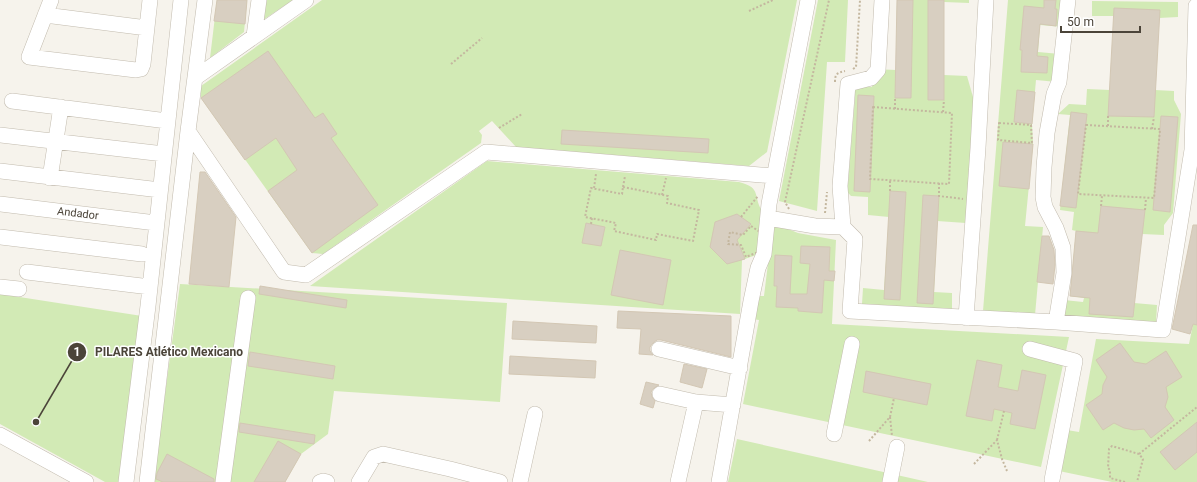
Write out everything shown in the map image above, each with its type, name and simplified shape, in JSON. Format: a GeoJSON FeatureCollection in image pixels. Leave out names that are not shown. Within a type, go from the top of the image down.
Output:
{"type":"FeatureCollection","features":[{"type":"Feature","properties":{"kind":"street"},"geometry":{"type":"LineString","coordinates":[[50,0],[29,57],[141,70],[143,64],[150,0]]}},
{"type":"Feature","properties":{"kind":"street"},"geometry":{"type":"LineString","coordinates":[[126,482],[150,287],[181,0]]}},
{"type":"Feature","properties":{"kind":"street"},"geometry":{"type":"LineString","coordinates":[[147,482],[188,131],[205,0]]}},
{"type":"Feature","properties":{"kind":"street"},"geometry":{"type":"LineString","coordinates":[[254,36],[259,0]]}},
{"type":"Feature","properties":{"kind":"street"},"geometry":{"type":"LineString","coordinates":[[195,78],[306,0]]}},
{"type":"Feature","properties":{"kind":"street"},"geometry":{"type":"LineString","coordinates":[[719,482],[751,301],[758,268],[764,254],[774,176],[808,0]]}},
{"type":"Feature","properties":{"kind":"street"},"geometry":{"type":"LineString","coordinates":[[882,0],[878,70],[871,78],[848,84],[840,186],[843,227],[855,239],[850,311],[1056,322],[1163,330],[1192,150],[1192,4]]}},
{"type":"Feature","properties":{"kind":"street"},"geometry":{"type":"LineString","coordinates":[[966,318],[986,0]]}},
{"type":"Feature","properties":{"kind":"street"},"geometry":{"type":"LineString","coordinates":[[1056,322],[1064,273],[1063,248],[1056,228],[1045,207],[1043,197],[1044,167],[1047,133],[1054,94],[1059,82],[1068,0]]}},
{"type":"Feature","properties":{"kind":"street"},"geometry":{"type":"LineString","coordinates":[[45,15],[147,28]]}},
{"type":"Feature","properties":{"kind":"street"},"geometry":{"type":"LineString","coordinates":[[12,101],[167,121]]}},
{"type":"Feature","properties":{"kind":"street"},"geometry":{"type":"LineString","coordinates":[[50,178],[60,107]]}},
{"type":"Feature","properties":{"kind":"street"},"geometry":{"type":"LineString","coordinates":[[188,131],[284,272],[306,274],[486,152],[774,176]]}},
{"type":"Feature","properties":{"kind":"street"},"geometry":{"type":"LineString","coordinates":[[0,135],[164,154]]}},
{"type":"Feature","properties":{"kind":"street"},"geometry":{"type":"LineString","coordinates":[[0,171],[160,190]]}},
{"type":"Feature","properties":{"kind":"street","name":"Andador"},"geometry":{"type":"LineString","coordinates":[[0,204],[156,224]]}},
{"type":"Feature","properties":{"kind":"street"},"geometry":{"type":"LineString","coordinates":[[768,218],[815,226],[843,227]]}},
{"type":"Feature","properties":{"kind":"street"},"geometry":{"type":"LineString","coordinates":[[0,237],[142,254]]}},
{"type":"Feature","properties":{"kind":"street"},"geometry":{"type":"LineString","coordinates":[[27,272],[150,287]]}},
{"type":"Feature","properties":{"kind":"street"},"geometry":{"type":"LineString","coordinates":[[0,287],[19,289]]}},
{"type":"Feature","properties":{"kind":"street"},"geometry":{"type":"LineString","coordinates":[[223,482],[248,298]]}},
{"type":"Feature","properties":{"kind":"street"},"geometry":{"type":"LineString","coordinates":[[145,329],[165,331]]}},
{"type":"Feature","properties":{"kind":"street"},"geometry":{"type":"LineString","coordinates":[[834,434],[852,344]]}},
{"type":"Feature","properties":{"kind":"street"},"geometry":{"type":"LineString","coordinates":[[659,349],[740,368]]}},
{"type":"Feature","properties":{"kind":"street"},"geometry":{"type":"LineString","coordinates":[[1030,349],[1075,361],[1052,480]]}},
{"type":"Feature","properties":{"kind":"street"},"geometry":{"type":"LineString","coordinates":[[660,394],[696,402],[733,405]]}},
{"type":"Feature","properties":{"kind":"street"},"geometry":{"type":"LineString","coordinates":[[678,482],[696,402]]}},
{"type":"Feature","properties":{"kind":"street"},"geometry":{"type":"LineString","coordinates":[[520,482],[535,414]]}},
{"type":"Feature","properties":{"kind":"street"},"geometry":{"type":"LineString","coordinates":[[0,435],[86,482]]}},
{"type":"Feature","properties":{"kind":"street"},"geometry":{"type":"LineString","coordinates":[[890,482],[895,444]]}},
{"type":"Feature","properties":{"kind":"street"},"geometry":{"type":"LineString","coordinates":[[359,482],[374,457],[384,454],[450,468],[500,482]]}},
{"type":"Feature","properties":{"kind":"street"},"geometry":{"type":"LineString","coordinates":[[320,482],[327,482]]}},
{"type":"Feature","properties":{"kind":"path"},"geometry":{"type":"LineString","coordinates":[[749,11],[773,0]]}},
{"type":"Feature","properties":{"kind":"path"},"geometry":{"type":"LineString","coordinates":[[792,212],[785,202],[829,0]]}},
{"type":"Feature","properties":{"kind":"path"},"geometry":{"type":"LineString","coordinates":[[834,88],[835,75],[837,73],[851,70],[856,67],[860,0]]}},
{"type":"Feature","properties":{"kind":"path"},"geometry":{"type":"LineString","coordinates":[[451,64],[482,38]]}},
{"type":"Feature","properties":{"kind":"path"},"geometry":{"type":"LineString","coordinates":[[895,98],[895,109]]}},
{"type":"Feature","properties":{"kind":"path"},"geometry":{"type":"LineString","coordinates":[[942,112],[944,100]]}},
{"type":"Feature","properties":{"kind":"path"},"geometry":{"type":"LineString","coordinates":[[873,107],[942,112],[952,113],[949,184],[870,179],[873,107]]}},
{"type":"Feature","properties":{"kind":"path"},"geometry":{"type":"LineString","coordinates":[[499,128],[522,114]]}},
{"type":"Feature","properties":{"kind":"path"},"geometry":{"type":"LineString","coordinates":[[1108,116],[1108,126]]}},
{"type":"Feature","properties":{"kind":"path"},"geometry":{"type":"LineString","coordinates":[[1152,129],[1154,117]]}},
{"type":"Feature","properties":{"kind":"path"},"geometry":{"type":"LineString","coordinates":[[999,123],[1031,125],[1032,143],[998,140],[998,131],[999,123]]}},
{"type":"Feature","properties":{"kind":"path"},"geometry":{"type":"LineString","coordinates":[[1086,125],[1152,129],[1160,129],[1154,198],[1078,194],[1086,125]]}},
{"type":"Feature","properties":{"kind":"path"},"geometry":{"type":"LineString","coordinates":[[662,195],[668,167]]}},
{"type":"Feature","properties":{"kind":"path"},"geometry":{"type":"LineString","coordinates":[[890,180],[890,191]]}},
{"type":"Feature","properties":{"kind":"path"},"geometry":{"type":"LineString","coordinates":[[939,183],[939,196],[974,200]]}},
{"type":"Feature","properties":{"kind":"path"},"geometry":{"type":"LineString","coordinates":[[623,187],[668,196],[667,203],[699,210],[693,241],[657,234],[656,240],[614,231],[616,223],[592,218],[585,217],[591,188],[622,194],[623,187]]}},
{"type":"Feature","properties":{"kind":"path"},"geometry":{"type":"LineString","coordinates":[[824,215],[827,188]]}},
{"type":"Feature","properties":{"kind":"path"},"geometry":{"type":"LineString","coordinates":[[741,217],[757,196],[771,196]]}},
{"type":"Feature","properties":{"kind":"path"},"geometry":{"type":"LineString","coordinates":[[1101,206],[1102,196]]}},
{"type":"Feature","properties":{"kind":"path"},"geometry":{"type":"LineString","coordinates":[[1145,210],[1146,198]]}},
{"type":"Feature","properties":{"kind":"path"},"geometry":{"type":"LineString","coordinates":[[591,224],[592,218]]}},
{"type":"Feature","properties":{"kind":"path"},"geometry":{"type":"LineString","coordinates":[[751,226],[760,232],[758,252],[746,256],[741,245],[728,244],[730,232],[743,234],[751,226]]}},
{"type":"Feature","properties":{"kind":"path"},"geometry":{"type":"LineString","coordinates":[[894,398],[890,417],[895,444]]}},
{"type":"Feature","properties":{"kind":"path"},"geometry":{"type":"LineString","coordinates":[[1139,454],[1197,407]]}},
{"type":"Feature","properties":{"kind":"path"},"geometry":{"type":"LineString","coordinates":[[1004,411],[998,440],[1002,459],[1007,471]]}},
{"type":"Feature","properties":{"kind":"path"},"geometry":{"type":"LineString","coordinates":[[869,442],[890,417]]}},
{"type":"Feature","properties":{"kind":"path"},"geometry":{"type":"LineString","coordinates":[[974,464],[998,440]]}},
{"type":"Feature","properties":{"kind":"path"},"geometry":{"type":"LineString","coordinates":[[1125,482],[1119,482],[1110,478],[1110,470],[1108,468],[1109,448],[1112,446],[1139,454],[1143,459],[1137,482]]}},
{"type":"Feature","properties":{"kind":"green space"},"geometry":{"type":"Polygon","coordinates":[[[217,0],[247,0],[244,32],[210,58],[217,0]]]}},
{"type":"Feature","properties":{"kind":"green space"},"geometry":{"type":"Polygon","coordinates":[[[266,0],[293,0],[263,20],[266,0]]]}},
{"type":"Feature","properties":{"kind":"green space"},"geometry":{"type":"Polygon","coordinates":[[[322,0],[797,0],[767,152],[749,166],[516,147],[492,121],[479,131],[482,135],[481,143],[323,254],[312,253],[201,98],[201,86],[322,0]]]}},
{"type":"Feature","properties":{"kind":"green space"},"geometry":{"type":"Polygon","coordinates":[[[818,0],[848,0],[845,62],[827,62],[817,211],[779,201],[818,0]]]}},
{"type":"Feature","properties":{"kind":"green space"},"geometry":{"type":"Polygon","coordinates":[[[897,0],[969,0],[969,3],[944,2],[944,75],[967,76],[975,104],[966,223],[937,221],[934,292],[952,293],[952,309],[862,304],[863,288],[884,290],[889,217],[868,215],[868,197],[851,196],[841,185],[848,184],[855,97],[846,96],[856,87],[872,87],[873,69],[896,70],[897,0]]]}},
{"type":"Feature","properties":{"kind":"green space"},"geometry":{"type":"Polygon","coordinates":[[[1008,0],[1065,0],[1063,27],[1040,25],[1038,52],[1060,54],[1057,82],[1036,80],[1032,124],[1033,144],[1025,226],[1043,227],[1035,315],[983,311],[1008,0]]]}},
{"type":"Feature","properties":{"kind":"green space"},"geometry":{"type":"Polygon","coordinates":[[[1092,1],[1178,2],[1178,17],[1159,18],[1155,90],[1174,91],[1174,100],[1181,114],[1173,213],[1164,225],[1164,235],[1142,234],[1134,303],[1157,305],[1156,323],[1063,317],[1064,300],[1083,302],[1084,298],[1070,296],[1076,231],[1072,230],[1074,212],[1060,210],[1070,115],[1058,114],[1069,104],[1086,105],[1087,89],[1110,90],[1114,16],[1092,16],[1092,1]]]}},
{"type":"Feature","properties":{"kind":"green space"},"geometry":{"type":"Polygon","coordinates":[[[487,161],[739,182],[751,187],[756,194],[763,212],[759,254],[742,260],[740,314],[310,286],[487,161]]]}},
{"type":"Feature","properties":{"kind":"green space"},"geometry":{"type":"Polygon","coordinates":[[[773,223],[798,233],[836,240],[832,324],[1069,337],[1041,467],[743,404],[759,320],[752,319],[754,296],[764,296],[773,223]]]}},
{"type":"Feature","properties":{"kind":"green space"},"geometry":{"type":"Polygon","coordinates":[[[180,284],[507,303],[500,402],[334,391],[328,434],[301,454],[285,482],[153,482],[180,284]]]}},
{"type":"Feature","properties":{"kind":"green space"},"geometry":{"type":"Polygon","coordinates":[[[0,294],[142,316],[123,482],[105,482],[0,424],[0,294]]]}},
{"type":"Feature","properties":{"kind":"green space"},"geometry":{"type":"Polygon","coordinates":[[[1197,305],[1197,482],[1112,482],[1059,471],[1067,430],[1079,432],[1096,339],[1189,344],[1197,305]]]}},
{"type":"Feature","properties":{"kind":"green space"},"geometry":{"type":"Polygon","coordinates":[[[737,439],[928,482],[728,482],[737,439]]]}},
{"type":"Feature","properties":{"kind":"building"},"geometry":{"type":"Polygon","coordinates":[[[217,0],[247,0],[245,24],[214,21],[217,0]]]}},
{"type":"Feature","properties":{"kind":"building"},"geometry":{"type":"Polygon","coordinates":[[[897,0],[913,0],[911,98],[895,98],[897,0]]]}},
{"type":"Feature","properties":{"kind":"building"},"geometry":{"type":"Polygon","coordinates":[[[928,0],[944,0],[944,100],[928,100],[928,0]]]}},
{"type":"Feature","properties":{"kind":"building"},"geometry":{"type":"Polygon","coordinates":[[[1044,0],[1056,0],[1055,9],[1057,9],[1056,26],[1040,24],[1037,56],[1048,57],[1047,73],[1021,72],[1022,50],[1020,50],[1024,6],[1044,8],[1044,0]]]}},
{"type":"Feature","properties":{"kind":"building"},"geometry":{"type":"Polygon","coordinates":[[[1114,8],[1160,10],[1154,117],[1108,116],[1114,8]]]}},
{"type":"Feature","properties":{"kind":"building"},"geometry":{"type":"Polygon","coordinates":[[[268,51],[315,118],[323,113],[337,134],[331,138],[378,205],[312,253],[268,191],[297,170],[276,138],[245,160],[201,98],[268,51]]]}},
{"type":"Feature","properties":{"kind":"building"},"geometry":{"type":"Polygon","coordinates":[[[1017,90],[1035,92],[1032,124],[1014,122],[1017,90]]]}},
{"type":"Feature","properties":{"kind":"building"},"geometry":{"type":"Polygon","coordinates":[[[858,95],[874,96],[870,192],[854,191],[858,95]]]}},
{"type":"Feature","properties":{"kind":"building"},"geometry":{"type":"Polygon","coordinates":[[[1071,112],[1087,114],[1076,208],[1060,206],[1071,112]]]}},
{"type":"Feature","properties":{"kind":"building"},"geometry":{"type":"Polygon","coordinates":[[[1161,116],[1178,117],[1170,212],[1153,210],[1161,116]]]}},
{"type":"Feature","properties":{"kind":"building"},"geometry":{"type":"Polygon","coordinates":[[[562,130],[709,139],[708,153],[561,144],[562,130]]]}},
{"type":"Feature","properties":{"kind":"building"},"geometry":{"type":"Polygon","coordinates":[[[1003,142],[1033,144],[1029,189],[999,186],[1003,142]]]}},
{"type":"Feature","properties":{"kind":"building"},"geometry":{"type":"Polygon","coordinates":[[[200,172],[205,172],[236,217],[229,287],[189,284],[200,172]]]}},
{"type":"Feature","properties":{"kind":"building"},"geometry":{"type":"Polygon","coordinates":[[[890,191],[906,192],[900,300],[884,299],[890,191]]]}},
{"type":"Feature","properties":{"kind":"building"},"geometry":{"type":"Polygon","coordinates":[[[923,195],[939,196],[933,304],[917,303],[923,195]]]}},
{"type":"Feature","properties":{"kind":"building"},"geometry":{"type":"Polygon","coordinates":[[[1101,206],[1145,210],[1133,317],[1089,314],[1090,298],[1070,296],[1076,231],[1098,233],[1101,206]]]}},
{"type":"Feature","properties":{"kind":"building"},"geometry":{"type":"Polygon","coordinates":[[[737,214],[751,224],[737,240],[745,259],[727,264],[710,247],[715,222],[737,214]]]}},
{"type":"Feature","properties":{"kind":"building"},"geometry":{"type":"Polygon","coordinates":[[[586,223],[605,227],[601,246],[582,243],[586,223]]]}},
{"type":"Feature","properties":{"kind":"building"},"geometry":{"type":"Polygon","coordinates":[[[1193,225],[1197,225],[1197,325],[1193,324],[1190,334],[1172,329],[1193,225]]]}},
{"type":"Feature","properties":{"kind":"building"},"geometry":{"type":"Polygon","coordinates":[[[1042,236],[1049,236],[1054,250],[1055,265],[1053,284],[1037,282],[1042,236]]]}},
{"type":"Feature","properties":{"kind":"building"},"geometry":{"type":"Polygon","coordinates":[[[801,246],[830,247],[829,271],[835,271],[834,281],[824,280],[822,313],[798,311],[798,308],[776,307],[777,286],[774,286],[775,255],[792,256],[790,294],[807,294],[810,264],[800,263],[801,246]]]}},
{"type":"Feature","properties":{"kind":"building"},"geometry":{"type":"Polygon","coordinates":[[[620,250],[671,260],[663,305],[611,295],[620,250]]]}},
{"type":"Feature","properties":{"kind":"building"},"geometry":{"type":"Polygon","coordinates":[[[260,286],[347,300],[346,308],[259,294],[260,286]]]}},
{"type":"Feature","properties":{"kind":"building"},"geometry":{"type":"Polygon","coordinates":[[[618,311],[731,316],[731,357],[661,340],[657,340],[650,347],[650,351],[653,355],[639,354],[641,329],[617,328],[618,311]]]}},
{"type":"Feature","properties":{"kind":"building"},"geometry":{"type":"Polygon","coordinates":[[[513,321],[597,326],[596,343],[512,339],[513,321]]]}},
{"type":"Feature","properties":{"kind":"building"},"geometry":{"type":"Polygon","coordinates":[[[1120,343],[1134,362],[1146,364],[1166,351],[1182,377],[1166,387],[1168,397],[1165,407],[1174,420],[1151,438],[1144,429],[1134,430],[1124,428],[1114,423],[1103,430],[1086,405],[1102,394],[1103,385],[1107,377],[1096,360],[1120,343]]]}},
{"type":"Feature","properties":{"kind":"building"},"geometry":{"type":"Polygon","coordinates":[[[250,352],[335,366],[333,379],[248,366],[250,352]]]}},
{"type":"Feature","properties":{"kind":"building"},"geometry":{"type":"Polygon","coordinates":[[[510,356],[596,361],[595,378],[509,374],[510,356]]]}},
{"type":"Feature","properties":{"kind":"building"},"geometry":{"type":"Polygon","coordinates":[[[977,360],[1002,365],[998,387],[1018,391],[1022,370],[1046,375],[1035,429],[1010,424],[1012,413],[994,409],[992,421],[966,416],[977,360]]]}},
{"type":"Feature","properties":{"kind":"building"},"geometry":{"type":"Polygon","coordinates":[[[684,364],[707,369],[702,388],[680,382],[684,364]]]}},
{"type":"Feature","properties":{"kind":"building"},"geometry":{"type":"Polygon","coordinates":[[[866,371],[931,384],[927,405],[863,392],[866,371]]]}},
{"type":"Feature","properties":{"kind":"building"},"geometry":{"type":"Polygon","coordinates":[[[646,382],[659,385],[651,392],[655,401],[653,408],[640,404],[646,382]]]}},
{"type":"Feature","properties":{"kind":"building"},"geometry":{"type":"Polygon","coordinates":[[[1197,422],[1197,452],[1175,470],[1160,452],[1197,422]]]}},
{"type":"Feature","properties":{"kind":"building"},"geometry":{"type":"Polygon","coordinates":[[[240,423],[315,435],[314,444],[239,432],[240,423]]]}},
{"type":"Feature","properties":{"kind":"building"},"geometry":{"type":"Polygon","coordinates":[[[278,441],[301,454],[285,482],[254,482],[278,441]]]}},
{"type":"Feature","properties":{"kind":"building"},"geometry":{"type":"Polygon","coordinates":[[[167,454],[214,479],[214,482],[163,482],[156,479],[157,473],[167,454]]]}},
{"type":"Feature","properties":{"kind":"place","name":"PILARES Atlético Mexicano"},"geometry":{"type":"Point","coordinates":[36,422]}}]}
